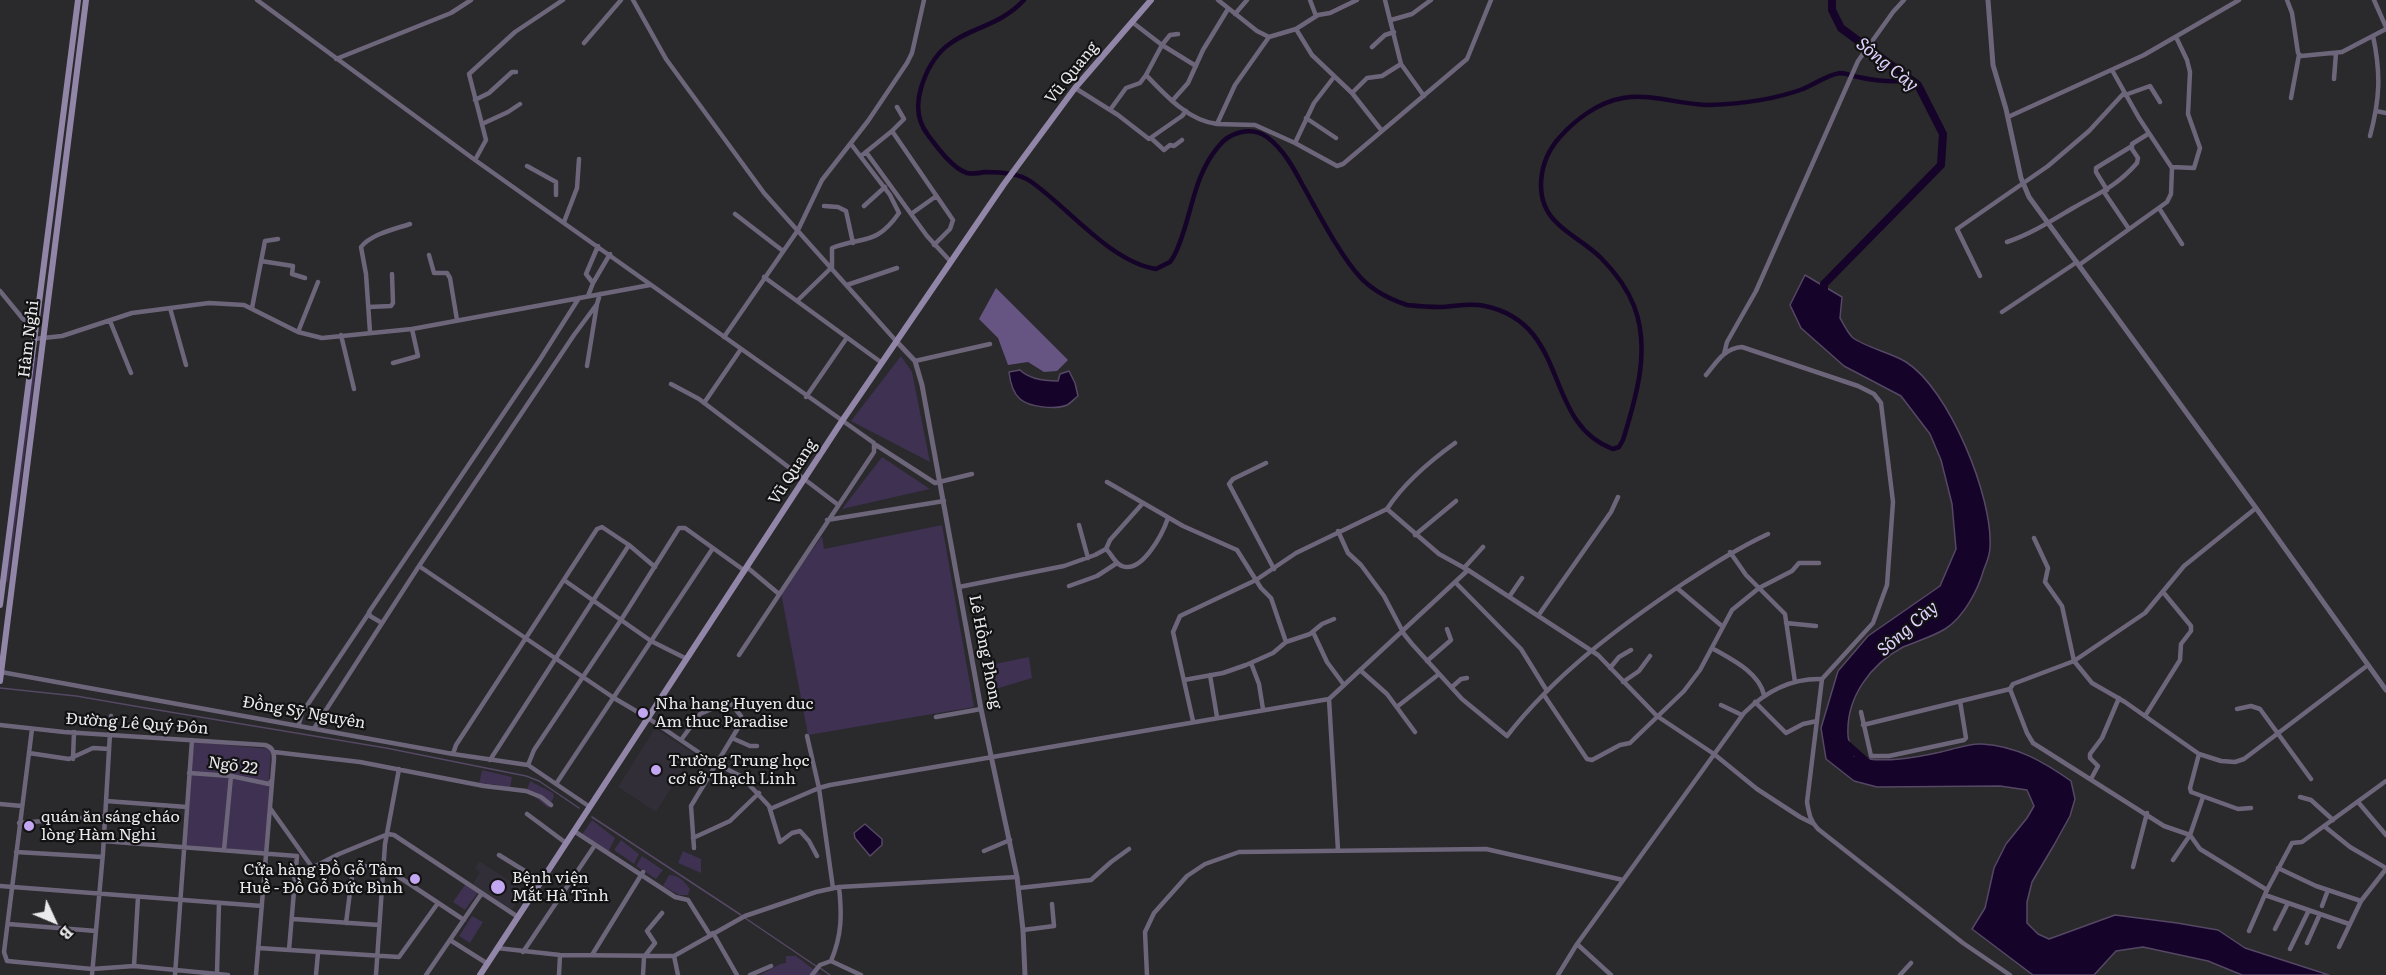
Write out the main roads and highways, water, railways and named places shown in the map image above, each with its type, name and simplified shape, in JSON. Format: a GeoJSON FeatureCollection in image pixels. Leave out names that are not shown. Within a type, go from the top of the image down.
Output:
{"type":"FeatureCollection","features":[{"type":"Feature","properties":{"kind":"main road","name":"Hàm Nghi"},"geometry":{"type":"LineString","coordinates":[[0,605],[78,0]]}},
{"type":"Feature","properties":{"kind":"main road","name":"Hàm Nghi"},"geometry":{"type":"LineString","coordinates":[[0,681],[86,0]]}},
{"type":"Feature","properties":{"kind":"main road","name":"Vũ Quang"},"geometry":{"type":"LineString","coordinates":[[480,975],[842,421],[1004,184],[1075,88],[1151,0]]}},
{"type":"Feature","properties":{"kind":"water"},"geometry":{"type":"Polygon","coordinates":[[[1805,275],[1842,297],[1840,318],[1852,337],[1906,362],[1938,395],[1965,446],[1976,474],[1989,526],[1988,558],[1978,586],[1958,618],[1945,629],[1891,654],[1871,672],[1863,683],[1856,695],[1848,721],[1848,738],[1854,756],[1875,760],[1898,759],[1972,744],[1995,745],[2029,756],[2051,767],[2071,781],[2075,799],[2070,816],[2032,882],[2027,902],[2027,923],[2038,934],[2049,939],[2115,915],[2177,923],[2218,930],[2245,948],[2329,975],[2242,975],[2208,961],[2143,947],[2116,951],[2094,975],[2033,975],[1972,929],[1985,908],[1994,868],[2006,844],[2034,806],[2027,790],[2000,786],[1877,787],[1854,781],[1826,759],[1821,728],[1838,671],[1868,636],[1940,586],[1956,549],[1952,504],[1941,460],[1930,434],[1901,396],[1844,366],[1801,328],[1790,305],[1805,275]]]}},
{"type":"Feature","properties":{"kind":"water"},"geometry":{"type":"Polygon","coordinates":[[[1020,370],[1028,376],[1048,381],[1058,381],[1060,374],[1069,371],[1078,396],[1067,405],[1056,407],[1036,406],[1024,402],[1015,393],[1009,375],[1009,372],[1020,370]]]}},
{"type":"Feature","properties":{"kind":"water"},"geometry":{"type":"Polygon","coordinates":[[[865,824],[882,839],[882,845],[870,856],[855,838],[854,833],[865,824]]]}},
{"type":"Feature","properties":{"kind":"waterway"},"geometry":{"type":"LineString","coordinates":[[1024,0],[996,21],[953,41],[940,52],[930,67],[921,88],[918,107],[922,124],[940,151],[956,167],[967,173],[1002,173],[1025,178],[1106,245],[1122,256],[1156,269],[1170,262],[1174,256],[1202,173],[1218,147],[1234,134],[1247,131],[1261,134],[1273,142],[1287,159],[1337,245],[1352,268],[1365,282],[1382,294],[1407,305],[1439,307],[1479,305],[1512,316],[1531,332],[1545,352],[1575,418],[1591,436],[1613,449],[1619,447],[1623,440],[1637,390],[1641,356],[1639,322],[1631,299],[1616,275],[1596,253],[1566,231],[1548,212],[1541,191],[1541,180],[1547,157],[1559,138],[1588,113],[1605,103],[1623,98],[1645,97],[1709,105],[1756,101],[1780,96],[1840,73],[1878,80],[1912,80]]}},
{"type":"Feature","properties":{"kind":"waterway","name":"Sông Cày"},"geometry":{"type":"LineString","coordinates":[[1824,295],[1824,284],[1941,165],[1943,134],[1918,85],[1841,28],[1832,10],[1832,0]]}},
{"type":"Feature","properties":{"kind":"waterway"},"geometry":{"type":"LineString","coordinates":[[0,688],[76,696],[386,748],[526,776],[539,781],[579,808]]}},
{"type":"Feature","properties":{"kind":"waterway","name":"Sông Cày"},"geometry":{"type":"LineString","coordinates":[[1845,743],[1871,766]]}},
{"type":"Feature","properties":{"kind":"waterway"},"geometry":{"type":"LineString","coordinates":[[592,817],[741,915]]}},
{"type":"Feature","properties":{"kind":"waterway"},"geometry":{"type":"LineString","coordinates":[[745,918],[816,966]]}},
{"type":"Feature","properties":{"kind":"waterway"},"geometry":{"type":"LineString","coordinates":[[820,968],[830,975]]}},
{"type":"Feature","properties":{"kind":"place","name":"Nha hang Huyen duc Am thuc Paradise"},"geometry":{"type":"Point","coordinates":[643,713]}},
{"type":"Feature","properties":{"kind":"place","name":"Trường Trung học cơ sở Thạch Linh"},"geometry":{"type":"Point","coordinates":[656,770]}},
{"type":"Feature","properties":{"kind":"place","name":"quán ăn sáng cháo lòng Hàm Nghi"},"geometry":{"type":"Point","coordinates":[29,826]}},
{"type":"Feature","properties":{"kind":"place","name":"Cửa hàng Đồ Gỗ Tâm Huề - Đồ Gỗ Đức Bình"},"geometry":{"type":"Point","coordinates":[415,879]}},
{"type":"Feature","properties":{"kind":"place","name":"Bệnh viện Mắt Hà Tĩnh"},"geometry":{"type":"Point","coordinates":[498,887]}}]}
